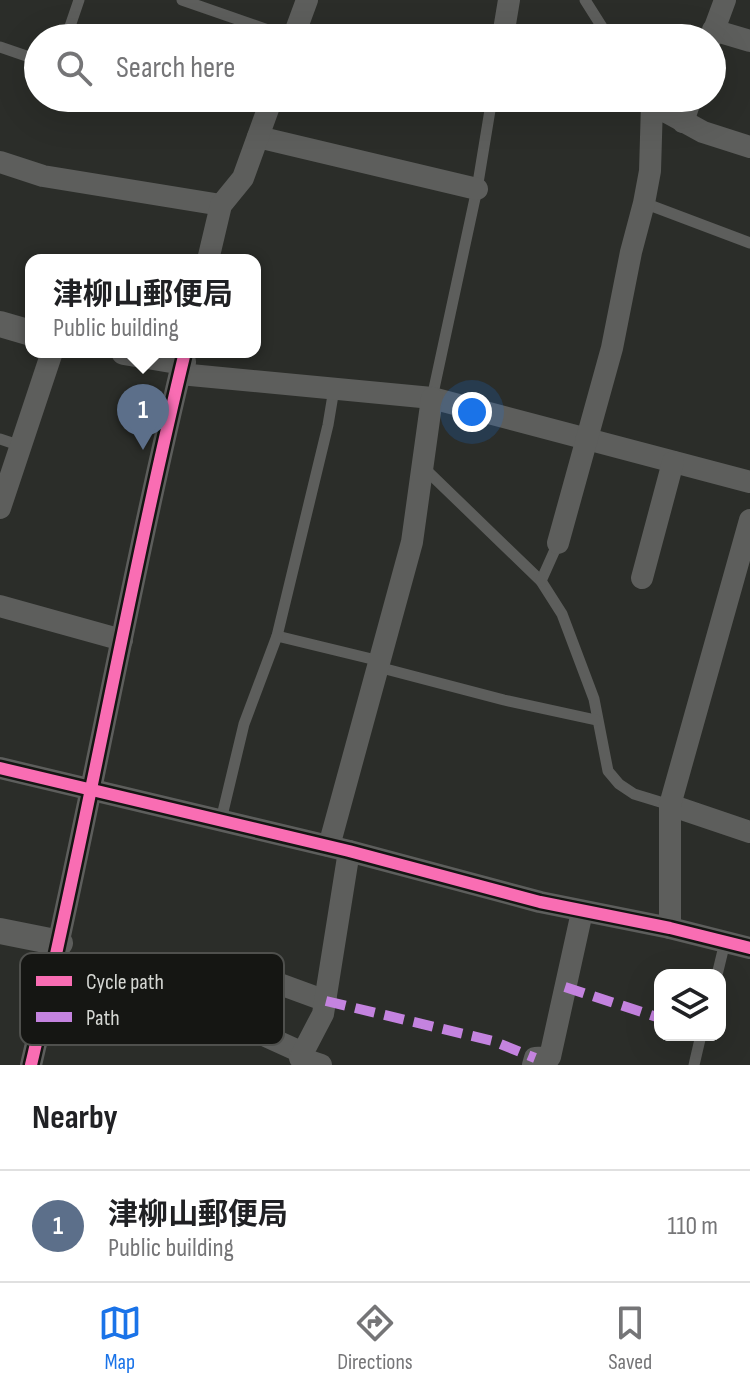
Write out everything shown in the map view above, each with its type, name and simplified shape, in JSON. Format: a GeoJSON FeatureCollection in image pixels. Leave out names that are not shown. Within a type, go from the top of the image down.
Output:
{"type":"FeatureCollection","features":[{"type":"Feature","properties":{"kind":"street"},"geometry":{"type":"LineString","coordinates":[[300,24],[307,0]]}},
{"type":"Feature","properties":{"kind":"street"},"geometry":{"type":"LineString","coordinates":[[505,24],[509,0]]}},
{"type":"Feature","properties":{"kind":"street"},"geometry":{"type":"LineString","coordinates":[[716,24],[725,0]]}},
{"type":"Feature","properties":{"kind":"street"},"geometry":{"type":"LineString","coordinates":[[726,37],[750,41]]}},
{"type":"Feature","properties":{"kind":"street"},"geometry":{"type":"LineString","coordinates":[[209,254],[221,205],[243,178],[263,112]]}},
{"type":"Feature","properties":{"kind":"street"},"geometry":{"type":"LineString","coordinates":[[558,543],[612,348],[644,203],[650,171],[650,112]]}},
{"type":"Feature","properties":{"kind":"street"},"geometry":{"type":"LineString","coordinates":[[667,112],[728,142],[750,147]]}},
{"type":"Feature","properties":{"kind":"street"},"geometry":{"type":"LineString","coordinates":[[683,122],[686,112]]}},
{"type":"Feature","properties":{"kind":"street"},"geometry":{"type":"LineString","coordinates":[[258,137],[477,189]]}},
{"type":"Feature","properties":{"kind":"street"},"geometry":{"type":"LineString","coordinates":[[0,162],[43,176],[221,205]]}},
{"type":"Feature","properties":{"kind":"street"},"geometry":{"type":"LineString","coordinates":[[0,324],[25,331]]}},
{"type":"Feature","properties":{"kind":"street"},"geometry":{"type":"LineString","coordinates":[[0,508],[10,442],[49,358]]}},
{"type":"Feature","properties":{"kind":"street"},"geometry":{"type":"LineString","coordinates":[[156,358],[334,389],[432,398],[750,482]]}},
{"type":"Feature","properties":{"kind":"street"},"geometry":{"type":"LineString","coordinates":[[58,953],[183,363]]}},
{"type":"Feature","properties":{"kind":"street"},"geometry":{"type":"LineString","coordinates":[[276,1045],[303,1060],[326,1001],[339,849],[379,664],[412,542],[432,398]]}},
{"type":"Feature","properties":{"kind":"street"},"geometry":{"type":"LineString","coordinates":[[642,578],[673,462]]}},
{"type":"Feature","properties":{"kind":"street"},"geometry":{"type":"LineString","coordinates":[[670,928],[670,805],[750,520]]}},
{"type":"Feature","properties":{"kind":"street"},"geometry":{"type":"LineString","coordinates":[[0,606],[122,640]]}},
{"type":"Feature","properties":{"kind":"street"},"geometry":{"type":"LineString","coordinates":[[0,768],[339,849],[582,912],[670,928],[750,948]]}},
{"type":"Feature","properties":{"kind":"street"},"geometry":{"type":"LineString","coordinates":[[670,805],[750,832]]}},
{"type":"Feature","properties":{"kind":"street"},"geometry":{"type":"LineString","coordinates":[[533,1065],[535,1058],[550,1057],[582,912]]}},
{"type":"Feature","properties":{"kind":"street"},"geometry":{"type":"LineString","coordinates":[[0,931],[60,943]]}},
{"type":"Feature","properties":{"kind":"street"},"geometry":{"type":"LineString","coordinates":[[284,986],[326,1001]]}},
{"type":"Feature","properties":{"kind":"street"},"geometry":{"type":"LineString","coordinates":[[31,1065],[36,1045]]}},
{"type":"Feature","properties":{"kind":"lane"},"geometry":{"type":"LineString","coordinates":[[71,24],[79,0]]}},
{"type":"Feature","properties":{"kind":"lane"},"geometry":{"type":"LineString","coordinates":[[182,0],[259,24]]}},
{"type":"Feature","properties":{"kind":"lane"},"geometry":{"type":"LineString","coordinates":[[585,0],[600,24]]}},
{"type":"Feature","properties":{"kind":"lane"},"geometry":{"type":"LineString","coordinates":[[0,47],[24,55]]}},
{"type":"Feature","properties":{"kind":"lane"},"geometry":{"type":"LineString","coordinates":[[432,398],[477,189],[490,112]]}},
{"type":"Feature","properties":{"kind":"lane"},"geometry":{"type":"LineString","coordinates":[[644,203],[750,243]]}},
{"type":"Feature","properties":{"kind":"lane"},"geometry":{"type":"LineString","coordinates":[[221,820],[244,724],[277,636],[334,389]]}},
{"type":"Feature","properties":{"kind":"lane"},"geometry":{"type":"LineString","coordinates":[[423,466],[541,581],[562,614],[594,699],[608,771],[634,794],[670,805]]}},
{"type":"Feature","properties":{"kind":"lane"},"geometry":{"type":"LineString","coordinates":[[541,581],[558,543]]}},
{"type":"Feature","properties":{"kind":"lane"},"geometry":{"type":"LineString","coordinates":[[277,636],[504,700],[596,720]]}},
{"type":"Feature","properties":{"kind":"lane"},"geometry":{"type":"LineString","coordinates":[[718,969],[725,942]]}},
{"type":"Feature","properties":{"kind":"lane"},"geometry":{"type":"LineString","coordinates":[[694,1065],[700,1041]]}},
{"type":"Feature","properties":{"kind":"marked path"},"geometry":{"type":"LineString","coordinates":[[565,987],[654,1016]]}},
{"type":"Feature","properties":{"kind":"marked path"},"geometry":{"type":"LineString","coordinates":[[326,1001],[493,1041],[535,1058]]}},
{"type":"Feature","properties":{"kind":"cycle path"},"geometry":{"type":"LineString","coordinates":[[56,953],[184,358]]}},
{"type":"Feature","properties":{"kind":"cycle path"},"geometry":{"type":"LineString","coordinates":[[0,768],[349,851],[540,902],[670,928],[750,948]]}},
{"type":"Feature","properties":{"kind":"cycle path"},"geometry":{"type":"LineString","coordinates":[[31,1065],[35,1045]]}},
{"type":"Feature","properties":{"kind":"place","name":"津柳山郵便局"},"geometry":{"type":"Point","coordinates":[143,450]}}]}
